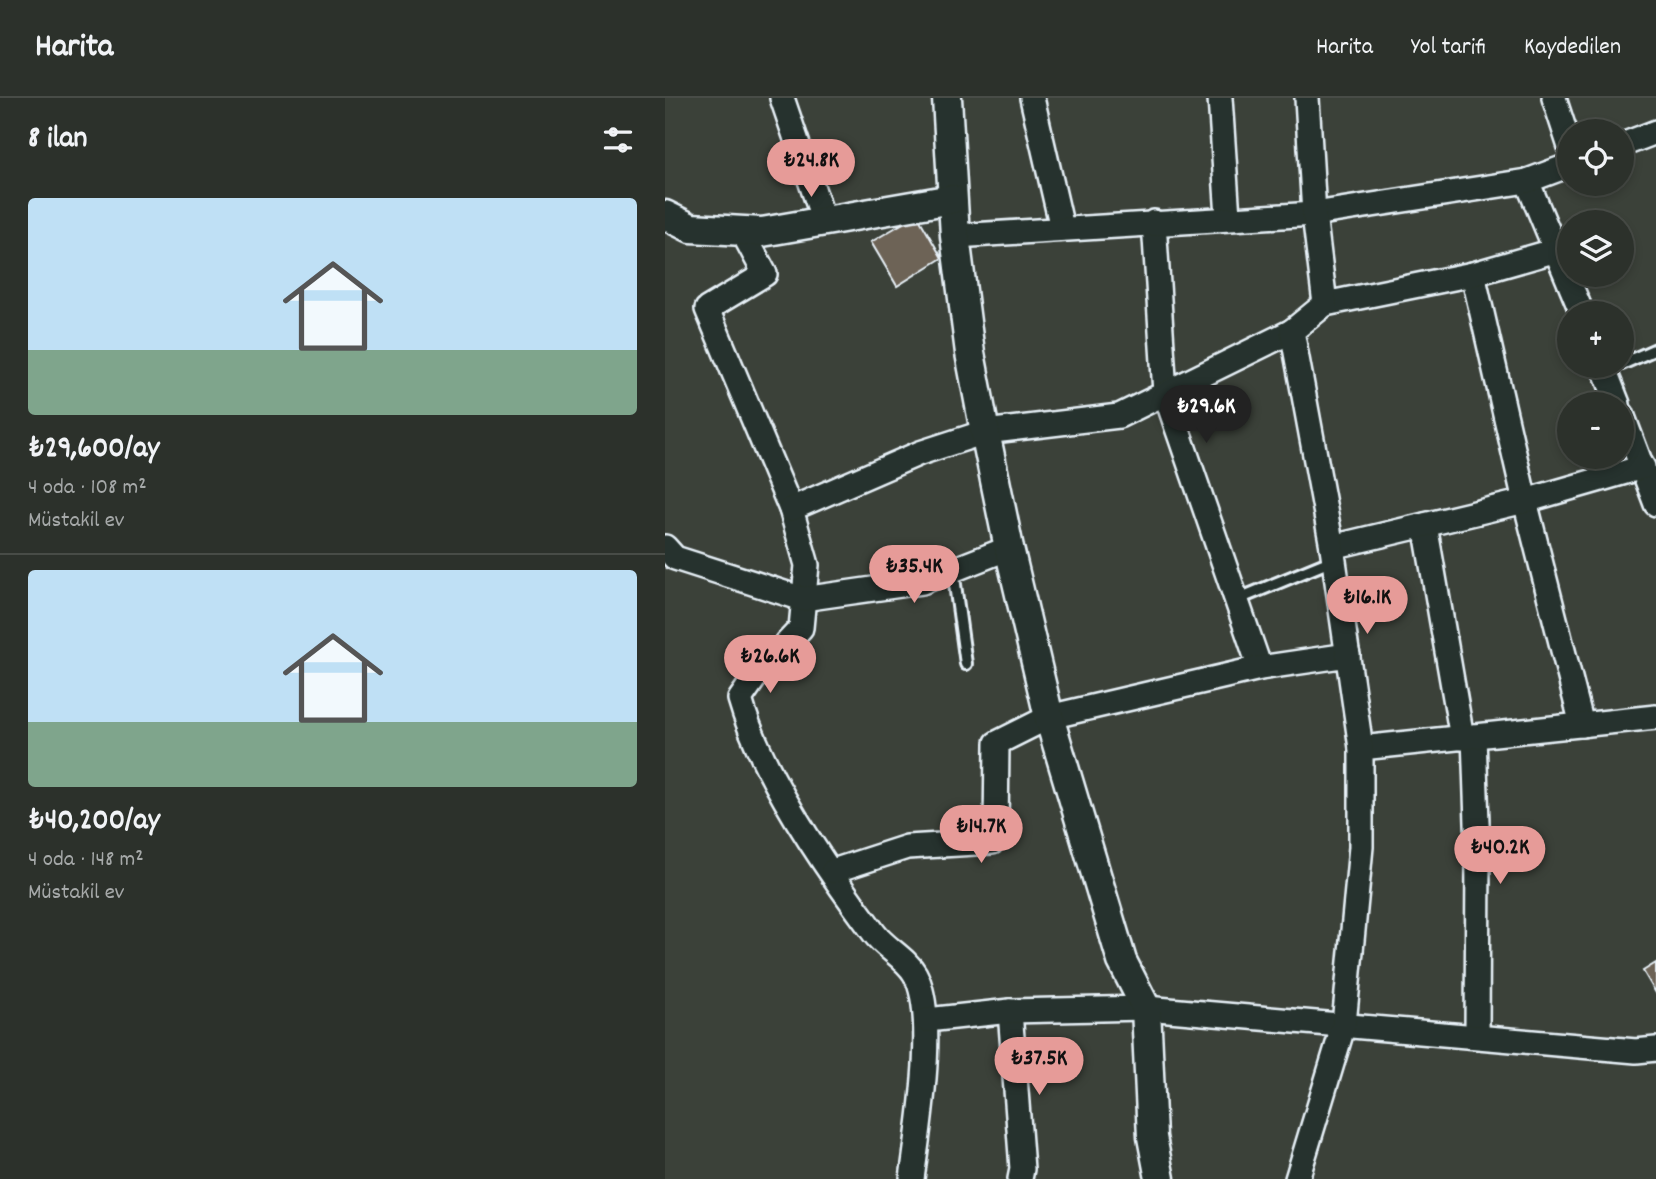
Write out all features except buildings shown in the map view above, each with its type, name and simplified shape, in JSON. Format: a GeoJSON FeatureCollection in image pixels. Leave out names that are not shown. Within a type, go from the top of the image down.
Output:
{"type":"FeatureCollection","features":[{"type":"Feature","properties":{"kind":"street"},"geometry":{"type":"LineString","coordinates":[[782,98],[824,221]]}},
{"type":"Feature","properties":{"kind":"street"},"geometry":{"type":"LineString","coordinates":[[947,98],[955,236],[970,353],[985,432],[1049,717],[1122,961],[1146,1008],[1152,1138],[1160,1179]]}},
{"type":"Feature","properties":{"kind":"street"},"geometry":{"type":"LineString","coordinates":[[1032,98],[1062,228]]}},
{"type":"Feature","properties":{"kind":"street"},"geometry":{"type":"LineString","coordinates":[[1220,98],[1228,217]]}},
{"type":"Feature","properties":{"kind":"street"},"geometry":{"type":"LineString","coordinates":[[1307,98],[1314,214],[1325,304]]}},
{"type":"Feature","properties":{"kind":"street"},"geometry":{"type":"LineString","coordinates":[[1554,98],[1561,119]]}},
{"type":"Feature","properties":{"kind":"street"},"geometry":{"type":"LineString","coordinates":[[1634,140],[1656,132]]}},
{"type":"Feature","properties":{"kind":"street"},"geometry":{"type":"LineString","coordinates":[[955,236],[1228,217],[1314,214],[1527,181],[1557,170]]}},
{"type":"Feature","properties":{"kind":"street"},"geometry":{"type":"LineString","coordinates":[[791,509],[920,453],[985,432],[1119,416],[1292,331],[1325,304],[1473,274],[1557,250],[1527,181]]}},
{"type":"Feature","properties":{"kind":"street"},"geometry":{"type":"LineString","coordinates":[[665,215],[691,228],[762,232],[952,199]]}},
{"type":"Feature","properties":{"kind":"street"},"geometry":{"type":"LineString","coordinates":[[1154,222],[1165,393],[1260,668]]}},
{"type":"Feature","properties":{"kind":"street"},"geometry":{"type":"LineString","coordinates":[[742,231],[765,274],[707,309],[791,509],[807,565],[801,628],[756,676],[740,699],[750,733],[792,810],[875,935],[915,974],[927,1020],[912,1179]]}},
{"type":"Feature","properties":{"kind":"street"},"geometry":{"type":"LineString","coordinates":[[1473,274],[1525,501],[1582,725]]}},
{"type":"Feature","properties":{"kind":"street"},"geometry":{"type":"LineString","coordinates":[[1292,331],[1333,553],[1361,748],[1361,847],[1344,1024],[1297,1179]]}},
{"type":"Feature","properties":{"kind":"street"},"geometry":{"type":"LineString","coordinates":[[1634,444],[1656,504]]}},
{"type":"Feature","properties":{"kind":"street"},"geometry":{"type":"LineString","coordinates":[[1333,553],[1425,525],[1525,501],[1643,467]]}},
{"type":"Feature","properties":{"kind":"street"},"geometry":{"type":"LineString","coordinates":[[1425,525],[1468,737],[1478,852],[1477,1036]]}},
{"type":"Feature","properties":{"kind":"street"},"geometry":{"type":"LineString","coordinates":[[665,547],[675,558],[803,599],[922,582],[1009,548]]}},
{"type":"Feature","properties":{"kind":"street"},"geometry":{"type":"LineString","coordinates":[[833,871],[907,847],[992,842],[996,833],[997,743],[1049,717],[1260,668],[1347,655]]}},
{"type":"Feature","properties":{"kind":"street"},"geometry":{"type":"LineString","coordinates":[[1361,748],[1656,717]]}},
{"type":"Feature","properties":{"kind":"street"},"geometry":{"type":"LineString","coordinates":[[927,1020],[1010,1011],[1146,1008],[1636,1051],[1656,1049]]}},
{"type":"Feature","properties":{"kind":"street"},"geometry":{"type":"LineString","coordinates":[[1010,1011],[1023,1169],[1020,1179]]}},
{"type":"Feature","properties":{"kind":"lane"},"geometry":{"type":"LineString","coordinates":[[1634,358],[1656,349]]}},
{"type":"Feature","properties":{"kind":"lane"},"geometry":{"type":"LineString","coordinates":[[1236,600],[1333,553]]}},
{"type":"Feature","properties":{"kind":"lane"},"geometry":{"type":"LineString","coordinates":[[953,570],[967,664]]}}]}
